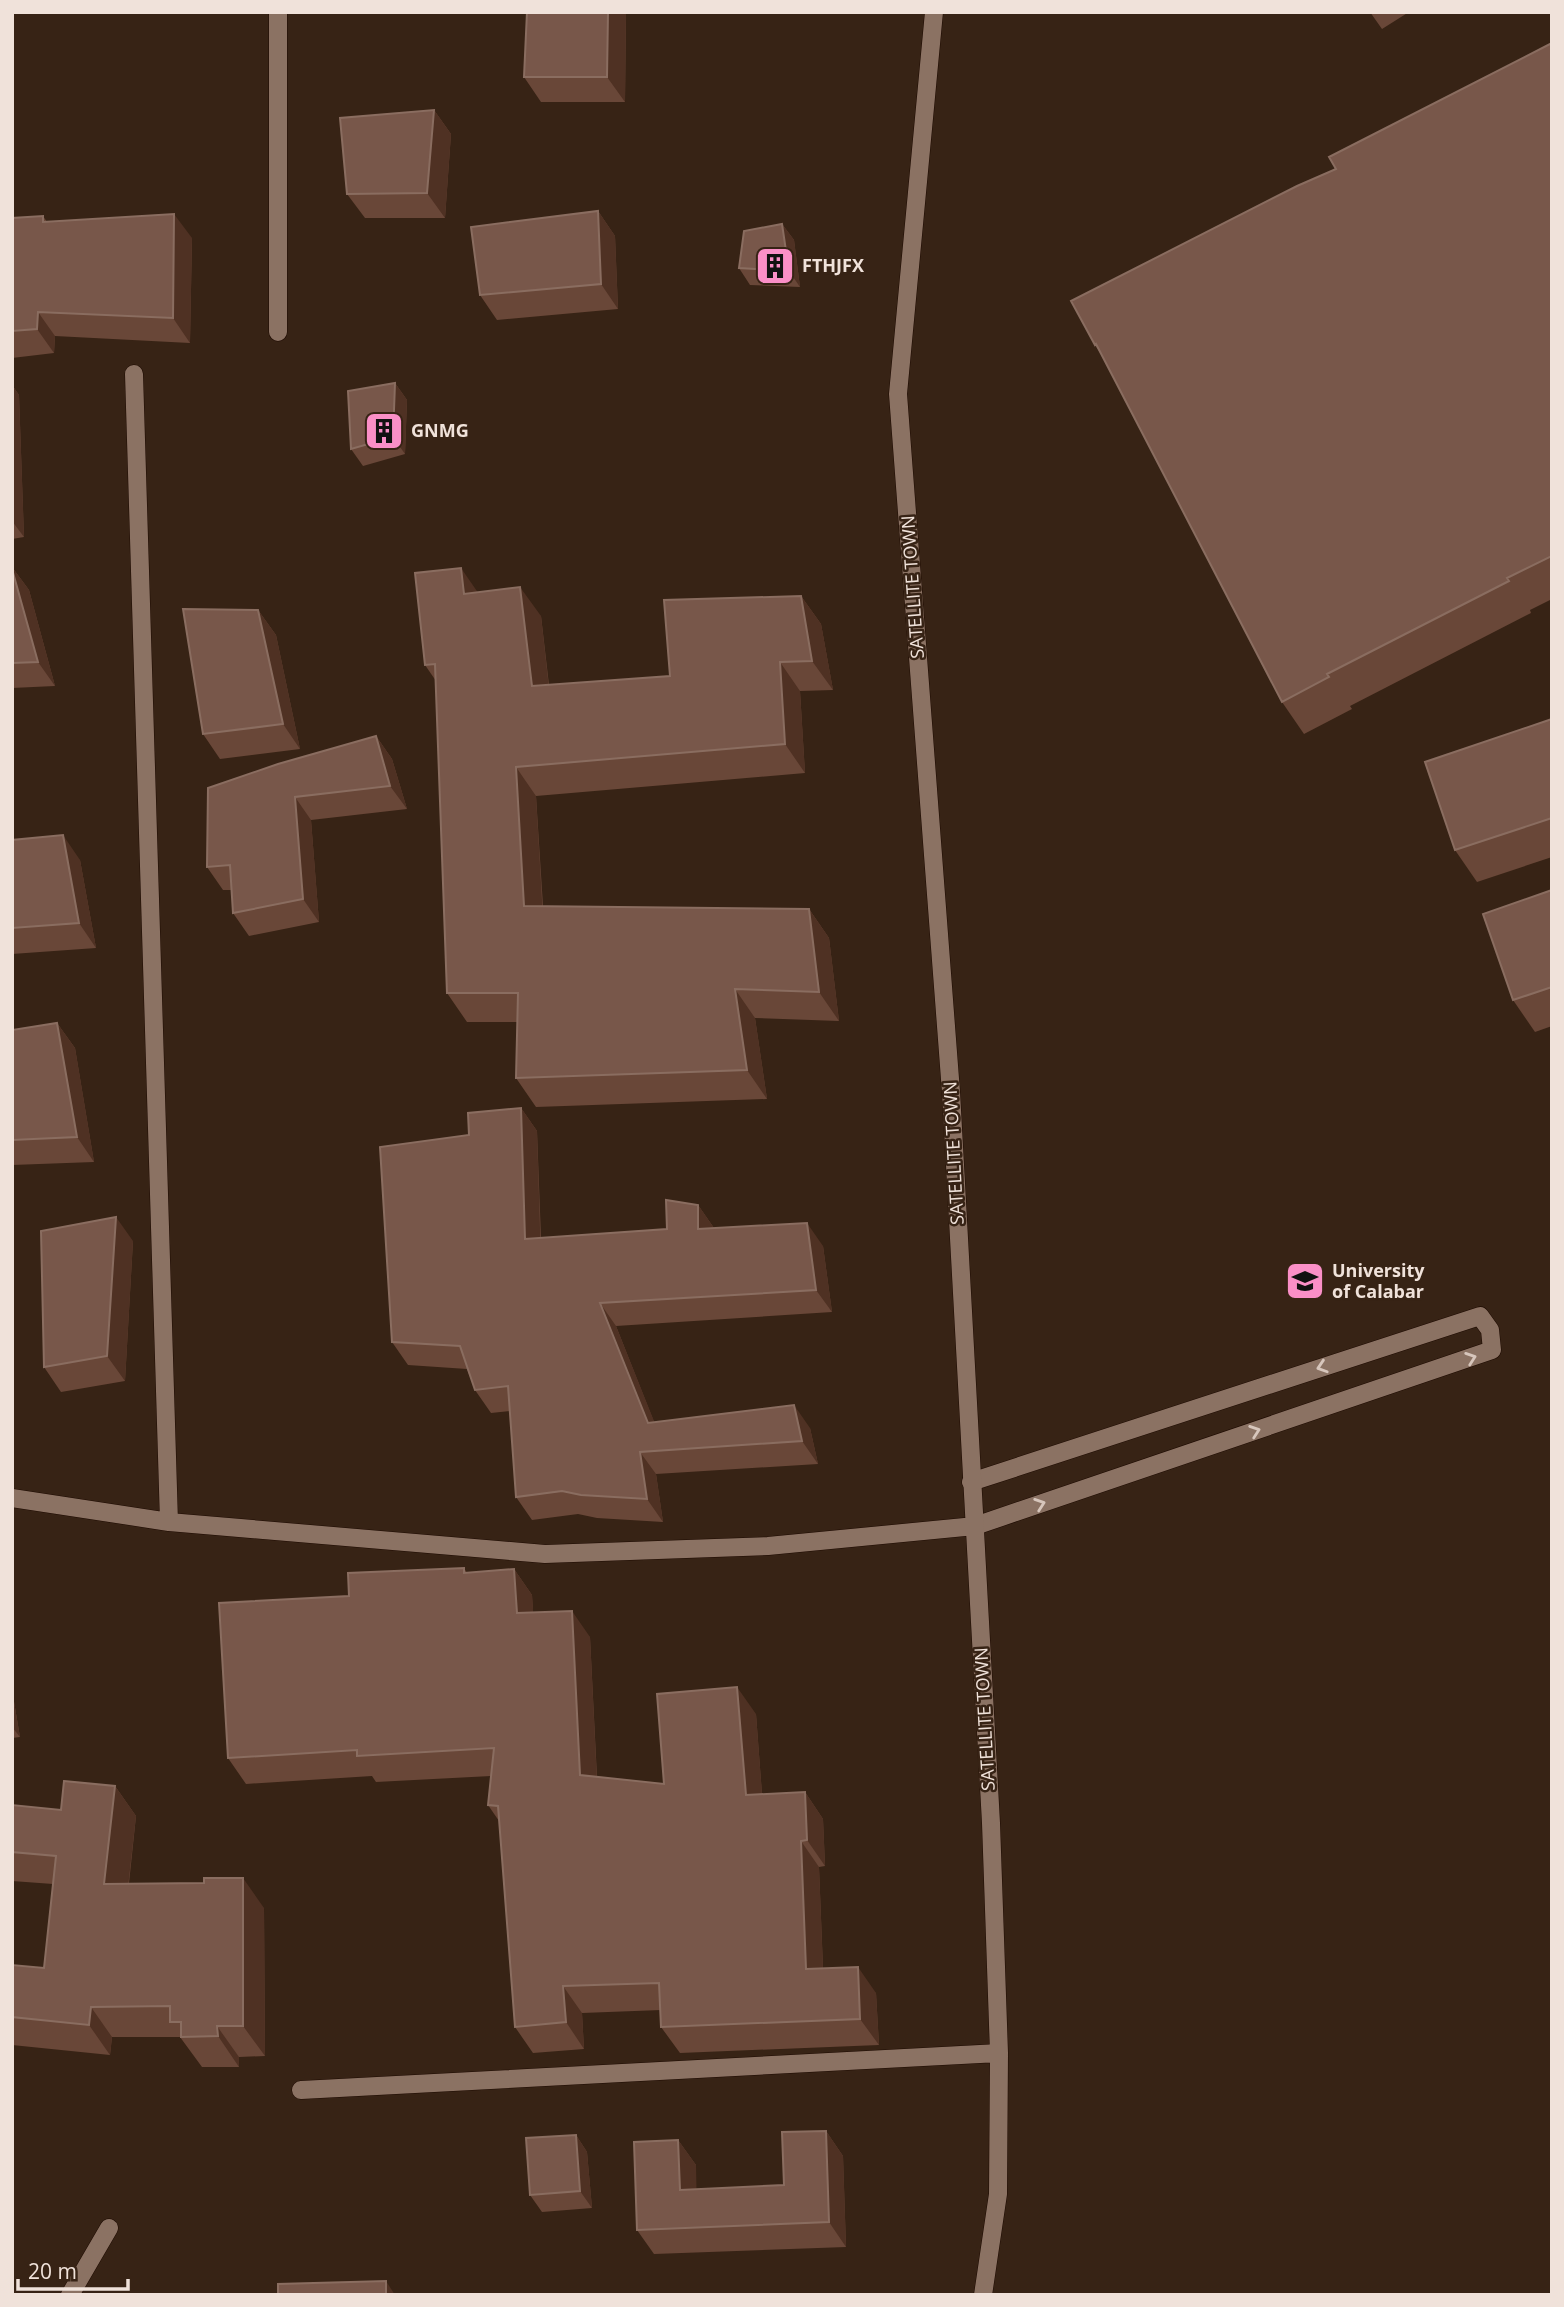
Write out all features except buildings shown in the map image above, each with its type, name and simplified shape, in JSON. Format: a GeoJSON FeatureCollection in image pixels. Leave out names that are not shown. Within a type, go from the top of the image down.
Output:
{"type":"FeatureCollection","features":[{"type":"Feature","properties":{"kind":"street"},"geometry":{"type":"LineString","coordinates":[[278,12],[278,332]]}},
{"type":"Feature","properties":{"kind":"street","name":"SATELLITE TOWN"},"geometry":{"type":"LineString","coordinates":[[934,12],[898,394],[951,1092],[991,1823],[999,2053],[998,2194],[983,2295]]}},
{"type":"Feature","properties":{"kind":"street"},"geometry":{"type":"LineString","coordinates":[[134,374],[169,1522]]}},
{"type":"Feature","properties":{"kind":"street"},"geometry":{"type":"LineString","coordinates":[[12,1498],[169,1522],[545,1554],[768,1546],[975,1526],[1492,1350],[1490,1329],[1480,1315],[971,1482]]}},
{"type":"Feature","properties":{"kind":"street"},"geometry":{"type":"LineString","coordinates":[[301,2090],[999,2053]]}},
{"type":"Feature","properties":{"kind":"street"},"geometry":{"type":"LineString","coordinates":[[70,2295],[109,2228]]}},
{"type":"Feature","properties":{"kind":"place","name":"FTHJFX"},"geometry":{"type":"Point","coordinates":[775,266]}},
{"type":"Feature","properties":{"kind":"place","name":"GNMG"},"geometry":{"type":"Point","coordinates":[384,431]}},
{"type":"Feature","properties":{"kind":"place","name":"University of Calabar"},"geometry":{"type":"Point","coordinates":[1305,1281]}}]}
